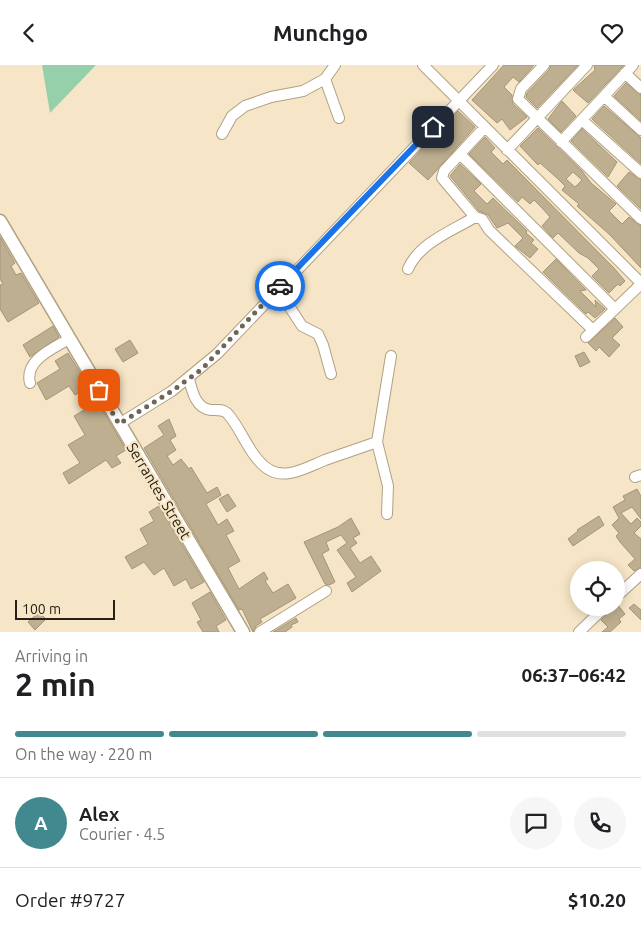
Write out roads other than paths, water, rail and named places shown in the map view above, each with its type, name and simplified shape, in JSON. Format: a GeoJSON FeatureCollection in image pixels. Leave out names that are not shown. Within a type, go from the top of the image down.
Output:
{"type":"FeatureCollection","features":[{"type":"Feature","properties":{"kind":"main road","name":"Serrantes Street"},"geometry":{"type":"LineString","coordinates":[[0,221],[243,632]]}},
{"type":"Feature","properties":{"kind":"street"},"geometry":{"type":"LineString","coordinates":[[222,134],[232,116],[245,106],[271,97],[303,91],[325,79],[335,65]]}},
{"type":"Feature","properties":{"kind":"street"},"geometry":{"type":"LineString","coordinates":[[423,65],[459,100],[641,283],[589,334],[489,230],[482,219],[475,217],[442,178],[444,171],[485,127]]}},
{"type":"Feature","properties":{"kind":"street"},"geometry":{"type":"LineString","coordinates":[[119,424],[189,379],[217,354],[493,65]]}},
{"type":"Feature","properties":{"kind":"street"},"geometry":{"type":"LineString","coordinates":[[544,65],[517,96],[537,120],[641,219]]}},
{"type":"Feature","properties":{"kind":"street"},"geometry":{"type":"LineString","coordinates":[[507,150],[587,65]]}},
{"type":"Feature","properties":{"kind":"street"},"geometry":{"type":"LineString","coordinates":[[561,142],[633,65]]}},
{"type":"Feature","properties":{"kind":"street"},"geometry":{"type":"LineString","coordinates":[[625,73],[641,88]]}},
{"type":"Feature","properties":{"kind":"street"},"geometry":{"type":"LineString","coordinates":[[325,79],[339,118]]}},
{"type":"Feature","properties":{"kind":"street"},"geometry":{"type":"LineString","coordinates":[[604,96],[641,130]]}},
{"type":"Feature","properties":{"kind":"street"},"geometry":{"type":"LineString","coordinates":[[582,120],[641,173]]}},
{"type":"Feature","properties":{"kind":"street"},"geometry":{"type":"LineString","coordinates":[[460,154],[615,309]]}},
{"type":"Feature","properties":{"kind":"street"},"geometry":{"type":"LineString","coordinates":[[408,269],[412,260],[429,244],[475,217]]}},
{"type":"Feature","properties":{"kind":"street"},"geometry":{"type":"LineString","coordinates":[[278,289],[302,326],[318,334],[331,375]]}},
{"type":"Feature","properties":{"kind":"street"},"geometry":{"type":"LineString","coordinates":[[30,383],[30,371],[35,363],[69,339]]}},
{"type":"Feature","properties":{"kind":"street"},"geometry":{"type":"LineString","coordinates":[[387,514],[388,486],[376,442],[391,356]]}},
{"type":"Feature","properties":{"kind":"street"},"geometry":{"type":"LineString","coordinates":[[189,379],[197,401],[206,409],[221,410],[227,413],[254,455],[270,471],[286,474],[299,472],[376,442]]}},
{"type":"Feature","properties":{"kind":"street"},"geometry":{"type":"LineString","coordinates":[[625,589],[641,574]]}},
{"type":"Feature","properties":{"kind":"street"},"geometry":{"type":"LineString","coordinates":[[260,632],[326,591]]}},
{"type":"Feature","properties":{"kind":"street"},"geometry":{"type":"LineString","coordinates":[[579,632],[596,616]]}}]}
